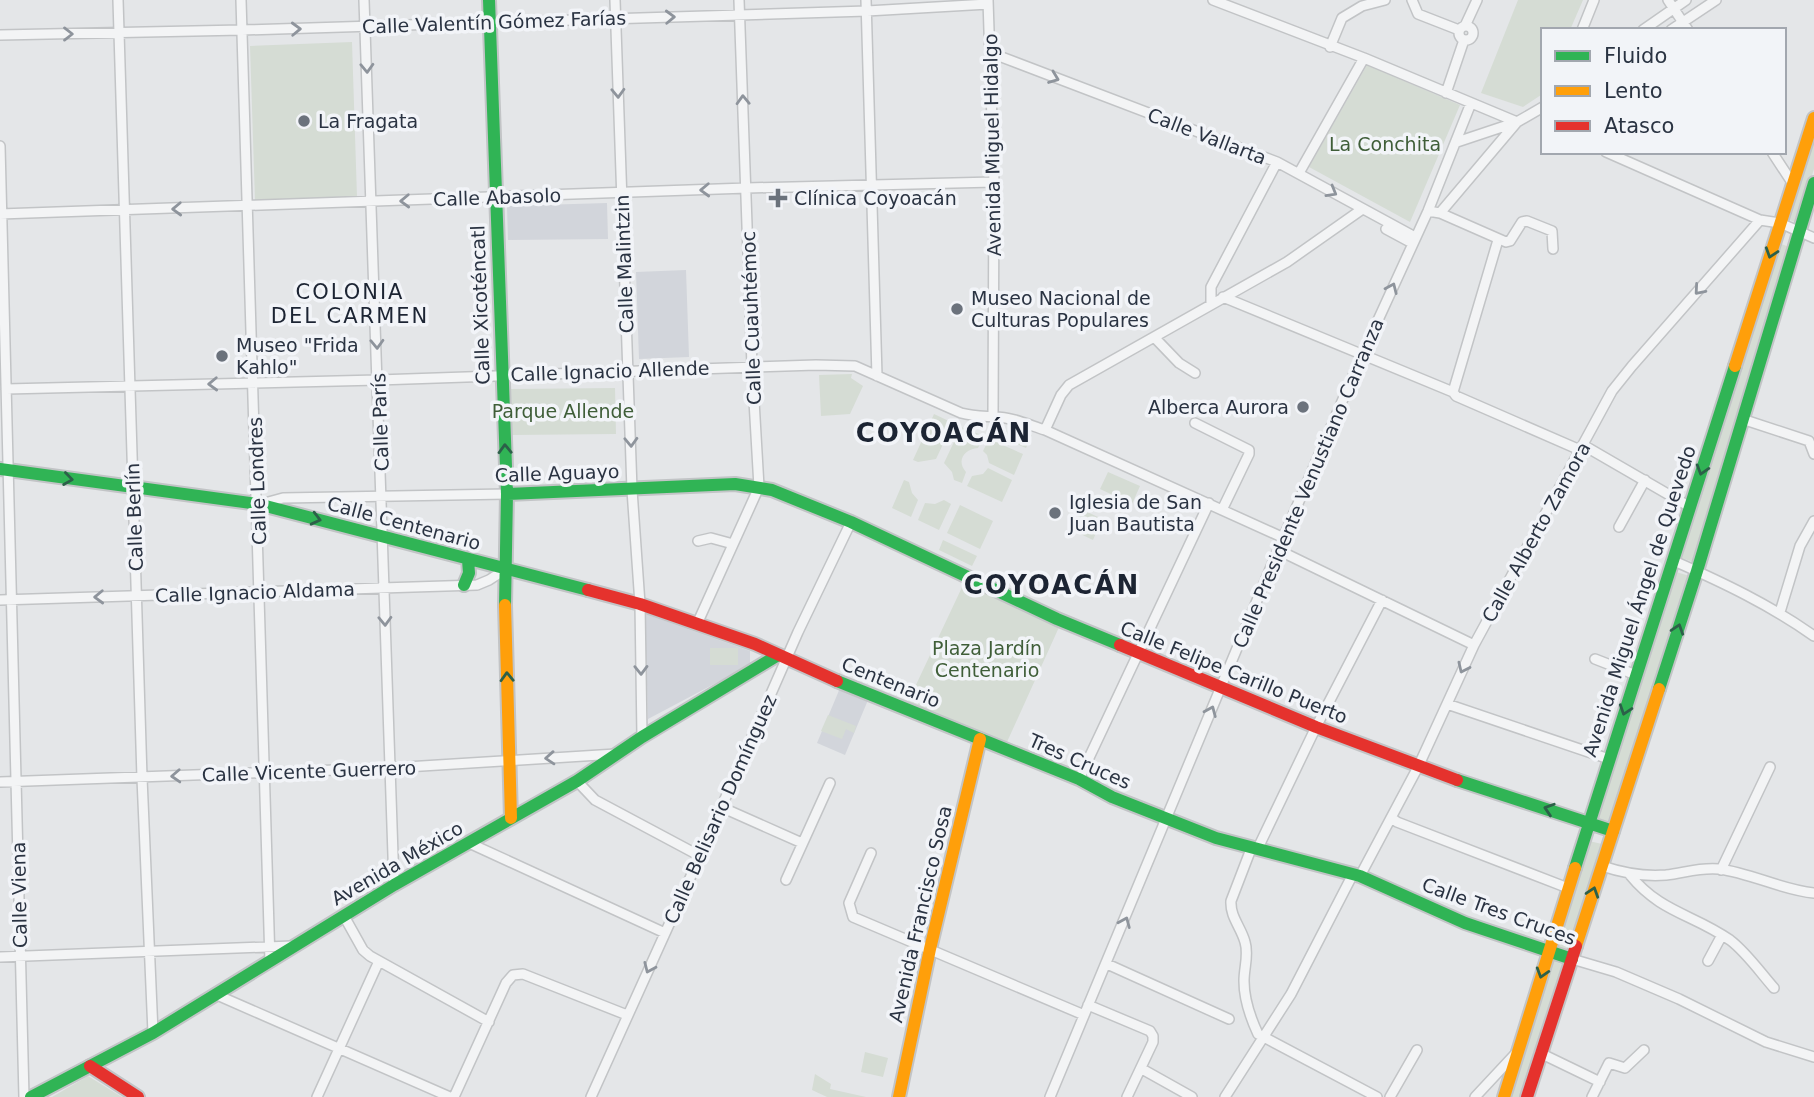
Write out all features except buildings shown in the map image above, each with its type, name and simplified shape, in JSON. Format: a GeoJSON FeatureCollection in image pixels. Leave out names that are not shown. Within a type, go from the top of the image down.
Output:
{"type":"FeatureCollection","features":[{"type":"Feature","properties":{"kind":"street","name":"Calle Berlín"},"geometry":{"type":"LineString","coordinates":[[118,0],[132,488],[153,1033]]}},
{"type":"Feature","properties":{"kind":"street","name":"Calle Londres"},"geometry":{"type":"LineString","coordinates":[[241,0],[270,962]]}},
{"type":"Feature","properties":{"kind":"street","name":"Calle París"},"geometry":{"type":"LineString","coordinates":[[364,0],[394,885]]}},
{"type":"Feature","properties":{"kind":"street","name":"Calle Xicoténcatl"},"geometry":{"type":"LineString","coordinates":[[489,0],[507,494],[511,818]]}},
{"type":"Feature","properties":{"kind":"street","name":"Calle Malintzin"},"geometry":{"type":"LineString","coordinates":[[615,0],[632,490],[640,604],[642,737]]}},
{"type":"Feature","properties":{"kind":"street","name":"Calle Cuauhtémoc"},"geometry":{"type":"LineString","coordinates":[[697,624],[759,487],[739,0]]}},
{"type":"Feature","properties":{"kind":"street"},"geometry":{"type":"LineString","coordinates":[[866,0],[877,376]]}},
{"type":"Feature","properties":{"kind":"street"},"geometry":{"type":"LineString","coordinates":[[1213,0],[1364,58],[1517,122]]}},
{"type":"Feature","properties":{"kind":"street"},"geometry":{"type":"LineString","coordinates":[[1330,47],[1342,18],[1361,3],[1385,0]]}},
{"type":"Feature","properties":{"kind":"street"},"geometry":{"type":"LineString","coordinates":[[1412,0],[1418,14],[1462,28]]}},
{"type":"Feature","properties":{"kind":"street"},"geometry":{"type":"LineString","coordinates":[[1446,93],[1464,40],[1459,36],[1477,0]]}},
{"type":"Feature","properties":{"kind":"street"},"geometry":{"type":"LineString","coordinates":[[1582,28],[1594,0]]}},
{"type":"Feature","properties":{"kind":"street"},"geometry":{"type":"LineString","coordinates":[[1645,28],[1670,4],[1686,0]]}},
{"type":"Feature","properties":{"kind":"street"},"geometry":{"type":"LineString","coordinates":[[1670,4],[1685,26],[1716,0]]}},
{"type":"Feature","properties":{"kind":"street","name":"Calle Valentín Gómez Farías"},"geometry":{"type":"LineString","coordinates":[[0,35],[119,34],[867,11],[988,2]]}},
{"type":"Feature","properties":{"kind":"street","name":"Avenida Miguel Hidalgo"},"geometry":{"type":"LineString","coordinates":[[988,2],[994,183],[993,417]]}},
{"type":"Feature","properties":{"kind":"street","name":"Calle Vallarta"},"geometry":{"type":"LineString","coordinates":[[991,53],[1277,162],[1299,173],[1360,215],[1414,240]]}},
{"type":"Feature","properties":{"kind":"street"},"geometry":{"type":"LineString","coordinates":[[1299,173],[1364,58]]}},
{"type":"Feature","properties":{"kind":"street","name":"Calle Presidente Venustiano Carranza"},"geometry":{"type":"LineString","coordinates":[[1050,1097],[1278,550],[1428,211],[1471,103]]}},
{"type":"Feature","properties":{"kind":"street"},"geometry":{"type":"LineString","coordinates":[[1457,142],[1517,122],[1541,108]]}},
{"type":"Feature","properties":{"kind":"street"},"geometry":{"type":"LineString","coordinates":[[1533,114],[1541,119]]}},
{"type":"Feature","properties":{"kind":"street","name":"Avenida Miguel Ángel de Quevedo"},"geometry":{"type":"LineString","coordinates":[[1504,1097],[1814,118]]}},
{"type":"Feature","properties":{"kind":"street"},"geometry":{"type":"LineString","coordinates":[[1440,213],[1517,122]]}},
{"type":"Feature","properties":{"kind":"street","name":"Calle Viena"},"geometry":{"type":"LineString","coordinates":[[0,146],[6,389],[4,470],[11,600],[24,1097]]}},
{"type":"Feature","properties":{"kind":"street"},"geometry":{"type":"LineString","coordinates":[[1611,154],[1760,220],[1780,223],[1814,239]]}},
{"type":"Feature","properties":{"kind":"street"},"geometry":{"type":"LineString","coordinates":[[1773,154],[1793,184]]}},
{"type":"Feature","properties":{"kind":"street"},"geometry":{"type":"LineString","coordinates":[[1211,304],[1211,287],[1277,162]]}},
{"type":"Feature","properties":{"kind":"street","name":"Calle Abasolo"},"geometry":{"type":"LineString","coordinates":[[1,214],[747,188],[994,183]]}},
{"type":"Feature","properties":{"kind":"street"},"geometry":{"type":"LineString","coordinates":[[1527,1097],[1697,571],[1814,183]]}},
{"type":"Feature","properties":{"kind":"street"},"geometry":{"type":"LineString","coordinates":[[1428,211],[1440,213],[1498,240],[1510,241],[1521,222],[1527,221],[1552,231],[1553,249]]}},
{"type":"Feature","properties":{"kind":"street"},"geometry":{"type":"LineString","coordinates":[[1045,430],[1061,395],[1069,385],[1287,262],[1358,212]]}},
{"type":"Feature","properties":{"kind":"street","name":"Calle Alberto Zamora"},"geometry":{"type":"LineString","coordinates":[[1225,1097],[1301,977],[1392,818],[1474,645],[1612,391],[1760,220]]}},
{"type":"Feature","properties":{"kind":"street"},"geometry":{"type":"LineString","coordinates":[[1453,392],[1498,240]]}},
{"type":"Feature","properties":{"kind":"street"},"geometry":{"type":"LineString","coordinates":[[1223,297],[1582,447],[1690,506]]}},
{"type":"Feature","properties":{"kind":"street"},"geometry":{"type":"LineString","coordinates":[[1154,337],[1179,363],[1195,373]]}},
{"type":"Feature","properties":{"kind":"street","name":"Calle Ignacio Allende"},"geometry":{"type":"LineString","coordinates":[[6,389],[378,380],[752,366],[855,366],[961,413],[979,418],[993,417],[1045,430],[1284,538]]}},
{"type":"Feature","properties":{"kind":"street"},"geometry":{"type":"LineString","coordinates":[[1742,419],[1812,438],[1814,454]]}},
{"type":"Feature","properties":{"kind":"street"},"geometry":{"type":"LineString","coordinates":[[1195,423],[1249,450],[1222,510]]}},
{"type":"Feature","properties":{"kind":"street","name":"Calle Centenario"},"geometry":{"type":"LineString","coordinates":[[4,470],[258,504],[640,604],[755,644],[783,657]]}},
{"type":"Feature","properties":{"kind":"street"},"geometry":{"type":"LineString","coordinates":[[1619,527],[1645,480]]}},
{"type":"Feature","properties":{"kind":"street","name":"Calle Aguayo"},"geometry":{"type":"LineString","coordinates":[[258,504],[282,498],[507,494],[735,484],[772,490],[851,522]]}},
{"type":"Feature","properties":{"kind":"street"},"geometry":{"type":"LineString","coordinates":[[1079,779],[1209,503]]}},
{"type":"Feature","properties":{"kind":"street"},"geometry":{"type":"LineString","coordinates":[[1780,612],[1800,546],[1814,521]]}},
{"type":"Feature","properties":{"kind":"street","name":"Calle Felipe Carillo Puerto"},"geometry":{"type":"LineString","coordinates":[[851,522],[976,583],[1138,654],[1316,727],[1418,767],[1613,831]]}},
{"type":"Feature","properties":{"kind":"street","name":"Calle Belisario Domínguez"},"geometry":{"type":"LineString","coordinates":[[591,1097],[700,856],[783,657],[851,522]]}},
{"type":"Feature","properties":{"kind":"street"},"geometry":{"type":"LineString","coordinates":[[698,541],[711,538],[733,544]]}},
{"type":"Feature","properties":{"kind":"street"},"geometry":{"type":"LineString","coordinates":[[1278,550],[1474,645]]}},
{"type":"Feature","properties":{"kind":"street"},"geometry":{"type":"LineString","coordinates":[[464,585],[469,573],[468,560]]}},
{"type":"Feature","properties":{"kind":"street"},"geometry":{"type":"LineString","coordinates":[[1674,561],[1730,585],[1780,612],[1814,636]]}},
{"type":"Feature","properties":{"kind":"street","name":"Calle Ignacio Aldama"},"geometry":{"type":"LineString","coordinates":[[0,600],[464,585],[489,580],[506,569]]}},
{"type":"Feature","properties":{"kind":"street"},"geometry":{"type":"LineString","coordinates":[[1377,1097],[1258,1034],[1245,994],[1245,941],[1230,909],[1254,850],[1382,600]]}},
{"type":"Feature","properties":{"kind":"street","name":"Avenida México"},"geometry":{"type":"LineString","coordinates":[[31,1097],[153,1033],[394,885],[577,781],[642,737],[783,657]]}},
{"type":"Feature","properties":{"kind":"street","name":"Centenario"},"geometry":{"type":"LineString","coordinates":[[783,657],[980,739]]}},
{"type":"Feature","properties":{"kind":"street"},"geometry":{"type":"LineString","coordinates":[[1595,659],[1636,675]]}},
{"type":"Feature","properties":{"kind":"street"},"geometry":{"type":"LineString","coordinates":[[1447,704],[1609,759]]}},
{"type":"Feature","properties":{"kind":"street","name":"Tres Cruces"},"geometry":{"type":"LineString","coordinates":[[980,739],[1079,779],[1112,797],[1165,819]]}},
{"type":"Feature","properties":{"kind":"street","name":"Avenida Francisco Sosa"},"geometry":{"type":"LineString","coordinates":[[899,1097],[930,949],[980,739]]}},
{"type":"Feature","properties":{"kind":"street","name":"Calle Vicente Guerrero"},"geometry":{"type":"LineString","coordinates":[[0,782],[390,768],[618,754]]}},
{"type":"Feature","properties":{"kind":"street"},"geometry":{"type":"LineString","coordinates":[[1721,870],[1770,766]]}},
{"type":"Feature","properties":{"kind":"street"},"geometry":{"type":"LineString","coordinates":[[577,781],[595,800],[700,856]]}},
{"type":"Feature","properties":{"kind":"street"},"geometry":{"type":"LineString","coordinates":[[786,880],[830,783]]}},
{"type":"Feature","properties":{"kind":"street"},"geometry":{"type":"LineString","coordinates":[[721,807],[802,843]]}},
{"type":"Feature","properties":{"kind":"street"},"geometry":{"type":"LineString","coordinates":[[1392,818],[1569,888]]}},
{"type":"Feature","properties":{"kind":"street","name":"Calle Tres Cruces"},"geometry":{"type":"LineString","coordinates":[[1165,819],[1254,850],[1357,875],[1465,923],[1616,972],[1679,999],[1766,1042],[1814,1057]]}},
{"type":"Feature","properties":{"kind":"street"},"geometry":{"type":"LineString","coordinates":[[470,843],[665,933]]}},
{"type":"Feature","properties":{"kind":"street"},"geometry":{"type":"LineString","coordinates":[[871,853],[849,903],[853,917],[1086,1010],[1152,1033],[1153,1042],[1127,1097]]}},
{"type":"Feature","properties":{"kind":"street"},"geometry":{"type":"LineString","coordinates":[[1602,866],[1630,874],[1667,875],[1699,869],[1721,870],[1814,893]]}},
{"type":"Feature","properties":{"kind":"street"},"geometry":{"type":"LineString","coordinates":[[1630,874],[1641,888],[1667,908],[1732,942],[1774,988]]}},
{"type":"Feature","properties":{"kind":"street"},"geometry":{"type":"LineString","coordinates":[[344,916],[363,950],[489,1022]]}},
{"type":"Feature","properties":{"kind":"street"},"geometry":{"type":"LineString","coordinates":[[1708,961],[1722,935]]}},
{"type":"Feature","properties":{"kind":"street"},"geometry":{"type":"LineString","coordinates":[[0,957],[296,946]]}},
{"type":"Feature","properties":{"kind":"street"},"geometry":{"type":"LineString","coordinates":[[317,1097],[379,961]]}},
{"type":"Feature","properties":{"kind":"street"},"geometry":{"type":"LineString","coordinates":[[1107,964],[1229,1020]]}},
{"type":"Feature","properties":{"kind":"street"},"geometry":{"type":"LineString","coordinates":[[217,995],[452,1097],[506,983],[513,975],[523,974],[627,1015]]}},
{"type":"Feature","properties":{"kind":"street"},"geometry":{"type":"LineString","coordinates":[[1475,1097],[1518,1049]]}},
{"type":"Feature","properties":{"kind":"street"},"geometry":{"type":"LineString","coordinates":[[1390,1097],[1417,1050]]}},
{"type":"Feature","properties":{"kind":"street"},"geometry":{"type":"LineString","coordinates":[[1592,1097],[1609,1063],[1625,1068],[1644,1050]]}},
{"type":"Feature","properties":{"kind":"street"},"geometry":{"type":"LineString","coordinates":[[1540,1053],[1600,1082]]}},
{"type":"Feature","properties":{"kind":"street"},"geometry":{"type":"LineString","coordinates":[[90,1066],[138,1097]]}},
{"type":"Feature","properties":{"kind":"street"},"geometry":{"type":"LineString","coordinates":[[1142,1069],[1192,1097]]}},
{"type":"Feature","properties":{"kind":"shaded area"},"geometry":{"type":"Polygon","coordinates":[[[607,203],[608,239],[508,240],[507,206],[607,203]]]}},
{"type":"Feature","properties":{"kind":"shaded area"},"geometry":{"type":"Polygon","coordinates":[[[686,270],[689,357],[639,359],[636,272],[686,270]]]}},
{"type":"Feature","properties":{"kind":"shaded area"},"geometry":{"type":"Polygon","coordinates":[[[645,614],[750,651],[750,665],[648,719],[645,614]]]}},
{"type":"Feature","properties":{"kind":"shaded area"},"geometry":{"type":"Polygon","coordinates":[[[840,688],[868,700],[845,755],[817,743],[840,688]]]}},
{"type":"Feature","properties":{"kind":"green space"},"geometry":{"type":"Polygon","coordinates":[[[1518,0],[1583,0],[1571,28],[1541,28],[1541,95],[1523,107],[1481,93],[1518,0]]]}},
{"type":"Feature","properties":{"kind":"green space","name":"La Fragata"},"geometry":{"type":"Polygon","coordinates":[[[352,42],[357,197],[255,201],[250,46],[352,42]]]}},
{"type":"Feature","properties":{"kind":"green space","name":"La Conchita"},"geometry":{"type":"Polygon","coordinates":[[[1367,65],[1460,105],[1410,222],[1309,167],[1367,65]]]}},
{"type":"Feature","properties":{"kind":"green space"},"geometry":{"type":"Polygon","coordinates":[[[1814,134],[1814,169],[1797,223],[1787,219],[1814,134]]]}},
{"type":"Feature","properties":{"kind":"green space"},"geometry":{"type":"Polygon","coordinates":[[[1779,243],[1789,247],[1693,562],[1682,558],[1724,412],[1779,243]]]}},
{"type":"Feature","properties":{"kind":"green space"},"geometry":{"type":"Polygon","coordinates":[[[852,374],[851,378],[863,386],[850,414],[821,416],[819,375],[852,374]]]}},
{"type":"Feature","properties":{"kind":"green space","name":"Parque Allende"},"geometry":{"type":"Polygon","coordinates":[[[615,388],[616,434],[512,435],[511,389],[615,388]]]}},
{"type":"Feature","properties":{"kind":"green space"},"geometry":{"type":"Polygon","coordinates":[[[934,414],[953,423],[936,459],[918,462],[913,460],[934,414]]]}},
{"type":"Feature","properties":{"kind":"green space"},"geometry":{"type":"Polygon","coordinates":[[[961,427],[984,436],[978,448],[963,456],[962,464],[966,472],[962,483],[954,480],[952,472],[944,463],[961,427]]]}},
{"type":"Feature","properties":{"kind":"green space"},"geometry":{"type":"Polygon","coordinates":[[[1000,430],[1032,435],[1026,448],[993,434],[1000,430]]]}},
{"type":"Feature","properties":{"kind":"green space"},"geometry":{"type":"Polygon","coordinates":[[[989,439],[1023,454],[1014,475],[989,463],[983,451],[989,439]]]}},
{"type":"Feature","properties":{"kind":"green space"},"geometry":{"type":"Polygon","coordinates":[[[988,468],[1012,480],[1002,502],[967,486],[972,476],[983,474],[988,468]]]}},
{"type":"Feature","properties":{"kind":"green space"},"geometry":{"type":"Polygon","coordinates":[[[1108,472],[1140,486],[1132,504],[1100,489],[1108,472]]]}},
{"type":"Feature","properties":{"kind":"green space"},"geometry":{"type":"Polygon","coordinates":[[[904,480],[909,482],[912,493],[918,500],[911,517],[892,508],[904,480]]]}},
{"type":"Feature","properties":{"kind":"green space"},"geometry":{"type":"Polygon","coordinates":[[[944,500],[951,504],[939,530],[918,520],[925,503],[935,504],[944,500]]]}},
{"type":"Feature","properties":{"kind":"green space"},"geometry":{"type":"Polygon","coordinates":[[[960,505],[993,521],[980,549],[947,533],[960,505]]]}},
{"type":"Feature","properties":{"kind":"green space"},"geometry":{"type":"Polygon","coordinates":[[[1081,509],[1102,519],[1093,540],[1072,530],[1081,509]]]}},
{"type":"Feature","properties":{"kind":"green space"},"geometry":{"type":"Polygon","coordinates":[[[943,540],[977,556],[972,566],[939,550],[943,540]]]}},
{"type":"Feature","properties":{"kind":"green space"},"geometry":{"type":"Polygon","coordinates":[[[1676,572],[1690,576],[1609,824],[1596,820],[1676,572]]]}},
{"type":"Feature","properties":{"kind":"green space","name":"Plaza Jardín Centenario"},"geometry":{"type":"Polygon","coordinates":[[[964,583],[1060,625],[1007,742],[906,706],[964,583]]]}},
{"type":"Feature","properties":{"kind":"green space"},"geometry":{"type":"Polygon","coordinates":[[[710,648],[738,648],[738,665],[710,665],[710,648]]]}},
{"type":"Feature","properties":{"kind":"green space"},"geometry":{"type":"Polygon","coordinates":[[[828,715],[856,726],[854,733],[846,729],[842,739],[821,731],[828,715]]]}},
{"type":"Feature","properties":{"kind":"green space"},"geometry":{"type":"Polygon","coordinates":[[[1589,841],[1602,844],[1567,954],[1555,949],[1589,841]]]}},
{"type":"Feature","properties":{"kind":"green space"},"geometry":{"type":"Polygon","coordinates":[[[1551,960],[1563,965],[1520,1097],[1509,1097],[1551,960]]]}},
{"type":"Feature","properties":{"kind":"green space"},"geometry":{"type":"Polygon","coordinates":[[[865,1052],[888,1058],[883,1077],[861,1072],[865,1052]]]}},
{"type":"Feature","properties":{"kind":"green space"},"geometry":{"type":"Polygon","coordinates":[[[815,1074],[831,1084],[830,1089],[866,1097],[827,1097],[812,1090],[815,1074]]]}},
{"type":"Feature","properties":{"kind":"green space"},"geometry":{"type":"Polygon","coordinates":[[[88,1076],[122,1097],[52,1097],[88,1076]]]}},
{"type":"Feature","properties":{"kind":"traffic: fast"},"geometry":{"type":"LineString","coordinates":[[489,0],[507,494],[505,605]]}},
{"type":"Feature","properties":{"kind":"traffic: fast"},"geometry":{"type":"LineString","coordinates":[[1659,689],[1814,183]]}},
{"type":"Feature","properties":{"kind":"traffic: fast"},"geometry":{"type":"LineString","coordinates":[[1575,868],[1735,366]]}},
{"type":"Feature","properties":{"kind":"traffic: fast"},"geometry":{"type":"LineString","coordinates":[[0,469],[258,504],[588,590]]}},
{"type":"Feature","properties":{"kind":"traffic: fast"},"geometry":{"type":"LineString","coordinates":[[507,494],[735,484],[772,490],[851,522],[1057,619],[1120,645]]}},
{"type":"Feature","properties":{"kind":"traffic: fast"},"geometry":{"type":"LineString","coordinates":[[464,585],[469,573],[468,560]]}},
{"type":"Feature","properties":{"kind":"traffic: fast"},"geometry":{"type":"LineString","coordinates":[[31,1097],[153,1033],[394,885],[577,781],[642,737],[778,655]]}},
{"type":"Feature","properties":{"kind":"traffic: fast"},"geometry":{"type":"LineString","coordinates":[[837,681],[1216,838],[1360,876],[1465,923],[1572,959]]}},
{"type":"Feature","properties":{"kind":"traffic: fast"},"geometry":{"type":"LineString","coordinates":[[1457,780],[1613,831]]}},
{"type":"Feature","properties":{"kind":"traffic: slow"},"geometry":{"type":"LineString","coordinates":[[1735,366],[1814,118]]}},
{"type":"Feature","properties":{"kind":"traffic: slow"},"geometry":{"type":"LineString","coordinates":[[505,605],[511,818]]}},
{"type":"Feature","properties":{"kind":"traffic: slow"},"geometry":{"type":"LineString","coordinates":[[1576,946],[1659,689]]}},
{"type":"Feature","properties":{"kind":"traffic: slow"},"geometry":{"type":"LineString","coordinates":[[899,1097],[930,949],[980,739]]}},
{"type":"Feature","properties":{"kind":"traffic: slow"},"geometry":{"type":"LineString","coordinates":[[1504,1097],[1575,868]]}},
{"type":"Feature","properties":{"kind":"traffic: jam"},"geometry":{"type":"LineString","coordinates":[[588,590],[640,604],[755,644],[837,681]]}},
{"type":"Feature","properties":{"kind":"traffic: jam"},"geometry":{"type":"LineString","coordinates":[[1120,645],[1316,727],[1457,780]]}},
{"type":"Feature","properties":{"kind":"traffic: jam"},"geometry":{"type":"LineString","coordinates":[[1527,1097],[1576,946]]}},
{"type":"Feature","properties":{"kind":"traffic: jam"},"geometry":{"type":"LineString","coordinates":[[90,1066],[138,1097]]}},
{"type":"Feature","properties":{"kind":"place","name":"La Fragata"},"geometry":{"type":"Point","coordinates":[304,121]}},
{"type":"Feature","properties":{"kind":"place","name":"Clínica Coyoacán"},"geometry":{"type":"Point","coordinates":[778,198]}},
{"type":"Feature","properties":{"kind":"place","name":"Museo Nacional de Culturas Populares"},"geometry":{"type":"Point","coordinates":[957,309]}},
{"type":"Feature","properties":{"kind":"place","name":"Museo \"Frida Kahlo\""},"geometry":{"type":"Point","coordinates":[222,356]}},
{"type":"Feature","properties":{"kind":"place","name":"Alberca Aurora"},"geometry":{"type":"Point","coordinates":[1303,407]}},
{"type":"Feature","properties":{"kind":"place","name":"Iglesia de San Juan Bautista"},"geometry":{"type":"Point","coordinates":[1055,513]}},
{"type":"Feature","properties":{"kind":"district","name":"COLONIA DEL CARMEN"},"geometry":{"type":"Point","coordinates":[350,304]}},
{"type":"Feature","properties":{"kind":"district","name":"COYOACÁN"},"geometry":{"type":"Point","coordinates":[944,433]}},
{"type":"Feature","properties":{"kind":"district","name":"COYOACÁN"},"geometry":{"type":"Point","coordinates":[1052,585]}}]}
